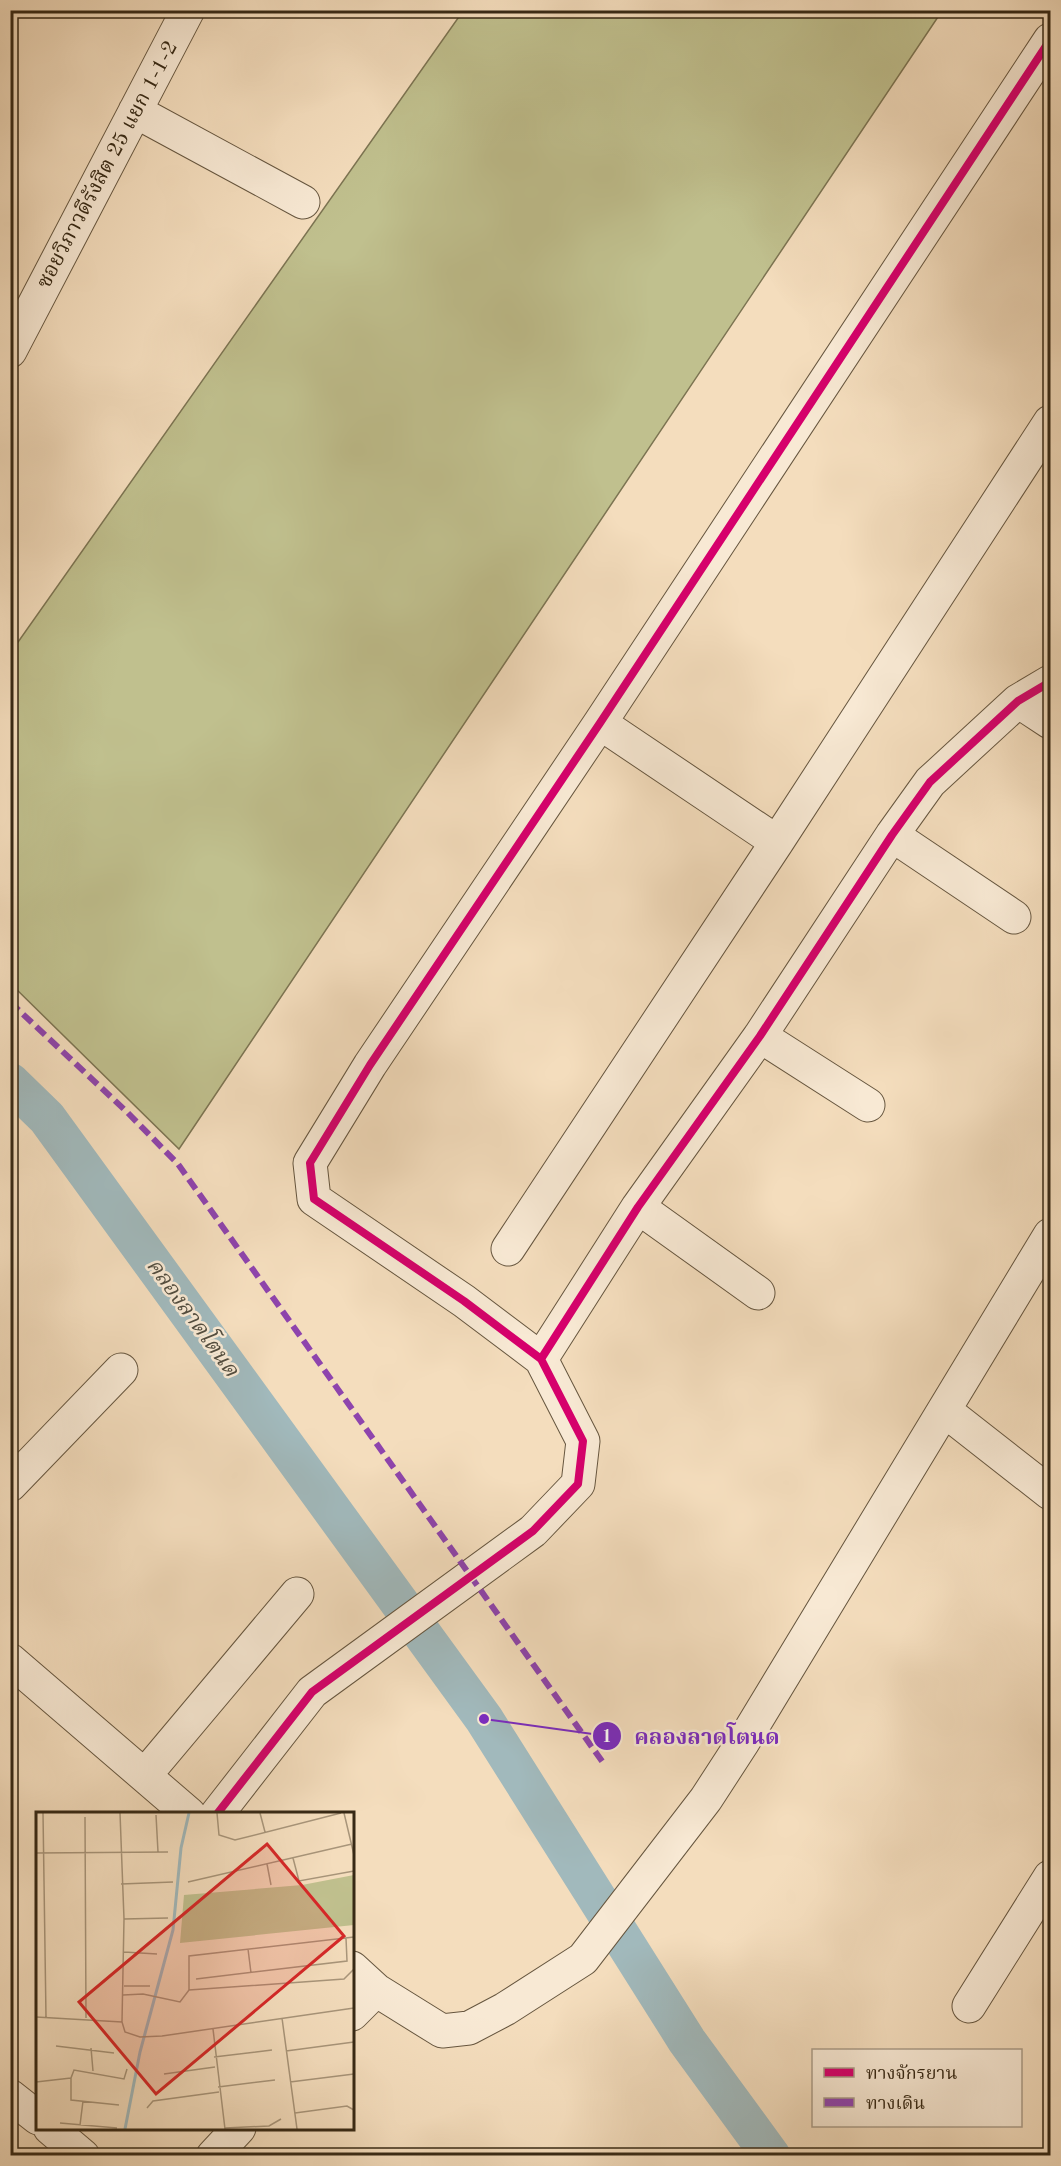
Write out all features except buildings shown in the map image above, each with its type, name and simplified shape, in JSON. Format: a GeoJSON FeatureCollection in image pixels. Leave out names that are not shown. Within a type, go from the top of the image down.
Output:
{"type":"FeatureCollection","features":[{"type":"Feature","properties":{"kind":"street","name":"ซอยวิภาวดีรังสิต 25 แยก 1-1-2"},"geometry":{"type":"LineString","coordinates":[[10,351],[188,10]]}},
{"type":"Feature","properties":{"kind":"street"},"geometry":{"type":"LineString","coordinates":[[219,1812],[312,1692],[533,1531],[578,1484],[583,1441],[541,1359],[464,1301],[314,1199],[310,1163],[370,1065],[600,723],[1050,40]]}},
{"type":"Feature","properties":{"kind":"street"},"geometry":{"type":"LineString","coordinates":[[135,111],[303,202]]}},
{"type":"Feature","properties":{"kind":"street"},"geometry":{"type":"LineString","coordinates":[[508,1249],[777,842],[1050,422]]}},
{"type":"Feature","properties":{"kind":"street"},"geometry":{"type":"LineString","coordinates":[[541,1359],[638,1207],[760,1036],[892,835],[930,782],[1018,701],[1050,682]]}},
{"type":"Feature","properties":{"kind":"street"},"geometry":{"type":"LineString","coordinates":[[1018,701],[1050,722]]}},
{"type":"Feature","properties":{"kind":"street"},"geometry":{"type":"LineString","coordinates":[[600,723],[777,842]]}},
{"type":"Feature","properties":{"kind":"street"},"geometry":{"type":"LineString","coordinates":[[892,835],[1014,917]]}},
{"type":"Feature","properties":{"kind":"street"},"geometry":{"type":"LineString","coordinates":[[760,1036],[868,1105]]}},
{"type":"Feature","properties":{"kind":"street"},"geometry":{"type":"LineString","coordinates":[[638,1207],[759,1293]]}},
{"type":"Feature","properties":{"kind":"street"},"geometry":{"type":"LineString","coordinates":[[354,1970],[376,1990],[442,2031],[469,2028],[505,2009],[583,1959],[706,1799],[743,1742],[1050,1235]]}},
{"type":"Feature","properties":{"kind":"street"},"geometry":{"type":"LineString","coordinates":[[10,1485],[121,1370]]}},
{"type":"Feature","properties":{"kind":"street"},"geometry":{"type":"LineString","coordinates":[[944,1410],[1050,1493]]}},
{"type":"Feature","properties":{"kind":"street"},"geometry":{"type":"LineString","coordinates":[[145,1775],[297,1594]]}},
{"type":"Feature","properties":{"kind":"street"},"geometry":{"type":"LineString","coordinates":[[10,1660],[187,1812]]}},
{"type":"Feature","properties":{"kind":"street"},"geometry":{"type":"LineString","coordinates":[[969,2006],[1050,1877]]}},
{"type":"Feature","properties":{"kind":"street"},"geometry":{"type":"LineString","coordinates":[[354,2012],[376,1990]]}},
{"type":"Feature","properties":{"kind":"street"},"geometry":{"type":"LineString","coordinates":[[10,2096],[36,2116]]}},
{"type":"Feature","properties":{"kind":"street"},"geometry":{"type":"LineString","coordinates":[[52,2130],[83,2156]]}},
{"type":"Feature","properties":{"kind":"street"},"geometry":{"type":"LineString","coordinates":[[213,2156],[237,2130]]}},
{"type":"Feature","properties":{"kind":"green space"},"geometry":{"type":"Polygon","coordinates":[[[463,11],[942,11],[179,1149],[11,984],[11,652],[463,11]]]}},
{"type":"Feature","properties":{"kind":"waterway","name":"คลองลาดโตนด"},"geometry":{"type":"LineString","coordinates":[[10,1082],[47,1118],[484,1719],[687,2041],[771,2156]]}},
{"type":"Feature","properties":{"kind":"marked path"},"geometry":{"type":"LineString","coordinates":[[10,1002],[127,1112],[178,1164],[604,1764]]}},
{"type":"Feature","properties":{"kind":"cycle path"},"geometry":{"type":"LineString","coordinates":[[541,1359],[464,1301],[314,1199],[310,1163],[370,1065],[600,723],[1050,40]]}},
{"type":"Feature","properties":{"kind":"cycle path"},"geometry":{"type":"LineString","coordinates":[[219,1812],[312,1692],[533,1531],[578,1484],[583,1441],[541,1359],[638,1207],[760,1036],[892,835],[930,782],[1018,701],[1050,682]]}},
{"type":"Feature","properties":{"kind":"place","name":"คลองลาดโตนด"},"geometry":{"type":"Point","coordinates":[484,1719]}}]}
